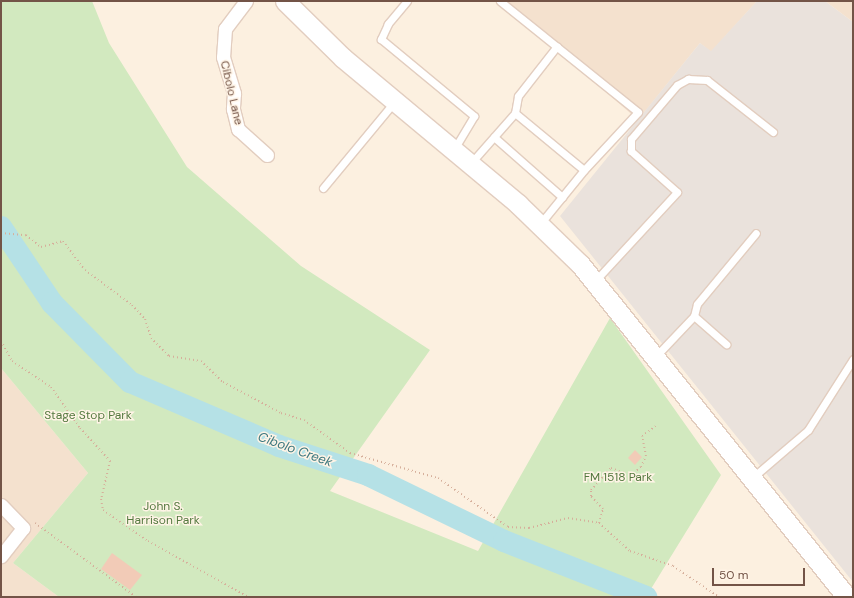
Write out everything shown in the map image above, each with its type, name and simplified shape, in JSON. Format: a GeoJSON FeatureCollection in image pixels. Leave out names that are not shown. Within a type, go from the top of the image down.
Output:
{"type":"FeatureCollection","features":[{"type":"Feature","properties":{"kind":"main road"},"geometry":{"type":"LineString","coordinates":[[285,1],[308,27],[540,224],[594,281],[656,356],[847,597]]}},
{"type":"Feature","properties":{"kind":"street","name":"Cibolo Lane"},"geometry":{"type":"LineString","coordinates":[[246,1],[225,30],[223,57],[234,93],[233,109],[238,129],[267,155]]}},
{"type":"Feature","properties":{"kind":"street"},"geometry":{"type":"LineString","coordinates":[[1,505],[23,528],[1,556]]}},
{"type":"Feature","properties":{"kind":"lane"},"geometry":{"type":"LineString","coordinates":[[407,1],[388,24],[381,39],[474,116],[453,150]]}},
{"type":"Feature","properties":{"kind":"lane"},"geometry":{"type":"LineString","coordinates":[[500,1],[638,112],[584,170],[540,224]]}},
{"type":"Feature","properties":{"kind":"lane"},"geometry":{"type":"LineString","coordinates":[[470,164],[516,112],[518,96],[557,46]]}},
{"type":"Feature","properties":{"kind":"lane"},"geometry":{"type":"LineString","coordinates":[[594,281],[677,192],[631,150],[631,139],[677,85],[688,79],[707,80],[772,132]]}},
{"type":"Feature","properties":{"kind":"lane"},"geometry":{"type":"LineString","coordinates":[[323,188],[395,101]]}},
{"type":"Feature","properties":{"kind":"lane"},"geometry":{"type":"LineString","coordinates":[[516,112],[584,170]]}},
{"type":"Feature","properties":{"kind":"lane"},"geometry":{"type":"LineString","coordinates":[[494,137],[562,197]]}},
{"type":"Feature","properties":{"kind":"lane"},"geometry":{"type":"LineString","coordinates":[[656,356],[694,316],[697,304],[756,233]]}},
{"type":"Feature","properties":{"kind":"lane"},"geometry":{"type":"LineString","coordinates":[[694,316],[726,344]]}},
{"type":"Feature","properties":{"kind":"lane"},"geometry":{"type":"LineString","coordinates":[[752,478],[808,430],[853,359]]}},
{"type":"Feature","properties":{"kind":"path"},"geometry":{"type":"LineString","coordinates":[[1,233],[26,235],[41,247],[63,241],[85,270],[132,305],[145,319],[151,338],[169,356],[201,361],[223,382],[281,413],[304,420],[350,453],[438,478],[508,527],[529,528],[568,518],[599,523],[630,551],[673,566],[719,597]]}},
{"type":"Feature","properties":{"kind":"path"},"geometry":{"type":"LineString","coordinates":[[1,341],[12,361],[51,388],[80,428],[110,461],[101,499],[103,510],[111,517],[248,597]]}},
{"type":"Feature","properties":{"kind":"path"},"geometry":{"type":"LineString","coordinates":[[599,523],[603,509],[591,496],[591,490],[611,468],[624,474],[634,473],[641,468],[646,456],[642,436],[656,426]]}},
{"type":"Feature","properties":{"kind":"path"},"geometry":{"type":"LineString","coordinates":[[23,528],[35,523],[56,542],[136,597]]}},
{"type":"Feature","properties":{"kind":"shaded area"},"geometry":{"type":"Polygon","coordinates":[[[502,1],[757,1],[711,52],[700,43],[638,120],[502,1]]]}},
{"type":"Feature","properties":{"kind":"shaded area"},"geometry":{"type":"Polygon","coordinates":[[[757,1],[825,1],[853,22],[853,582],[560,216],[700,43],[711,51],[757,1]]]}},
{"type":"Feature","properties":{"kind":"shaded area"},"geometry":{"type":"Polygon","coordinates":[[[825,1],[853,1],[853,22],[825,1]]]}},
{"type":"Feature","properties":{"kind":"shaded area"},"geometry":{"type":"Polygon","coordinates":[[[1,368],[88,473],[13,563],[59,597],[1,597],[1,368]]]}},
{"type":"Feature","properties":{"kind":"green space"},"geometry":{"type":"Polygon","coordinates":[[[1,1],[92,1],[109,43],[187,167],[301,266],[430,350],[330,491],[478,551],[610,318],[721,475],[646,597],[59,597],[13,563],[88,473],[1,368],[1,1]]]}},
{"type":"Feature","properties":{"kind":"building"},"geometry":{"type":"Polygon","coordinates":[[[635,450],[642,457],[635,465],[628,458],[635,450]]]}},
{"type":"Feature","properties":{"kind":"building"},"geometry":{"type":"Polygon","coordinates":[[[112,553],[142,575],[130,590],[101,569],[112,553]]]}},
{"type":"Feature","properties":{"kind":"waterway","name":"Cibolo Creek"},"geometry":{"type":"LineString","coordinates":[[1,227],[52,303],[130,382],[279,446],[368,475],[504,541],[646,597]]}},
{"type":"Feature","properties":{"kind":"park label","name":"Stage Stop Park"},"geometry":{"type":"Point","coordinates":[88,416]}},
{"type":"Feature","properties":{"kind":"park label","name":"FM 1518 Park"},"geometry":{"type":"Point","coordinates":[618,478]}},
{"type":"Feature","properties":{"kind":"park label","name":"John S. Harrison Park"},"geometry":{"type":"Point","coordinates":[163,514]}}]}
